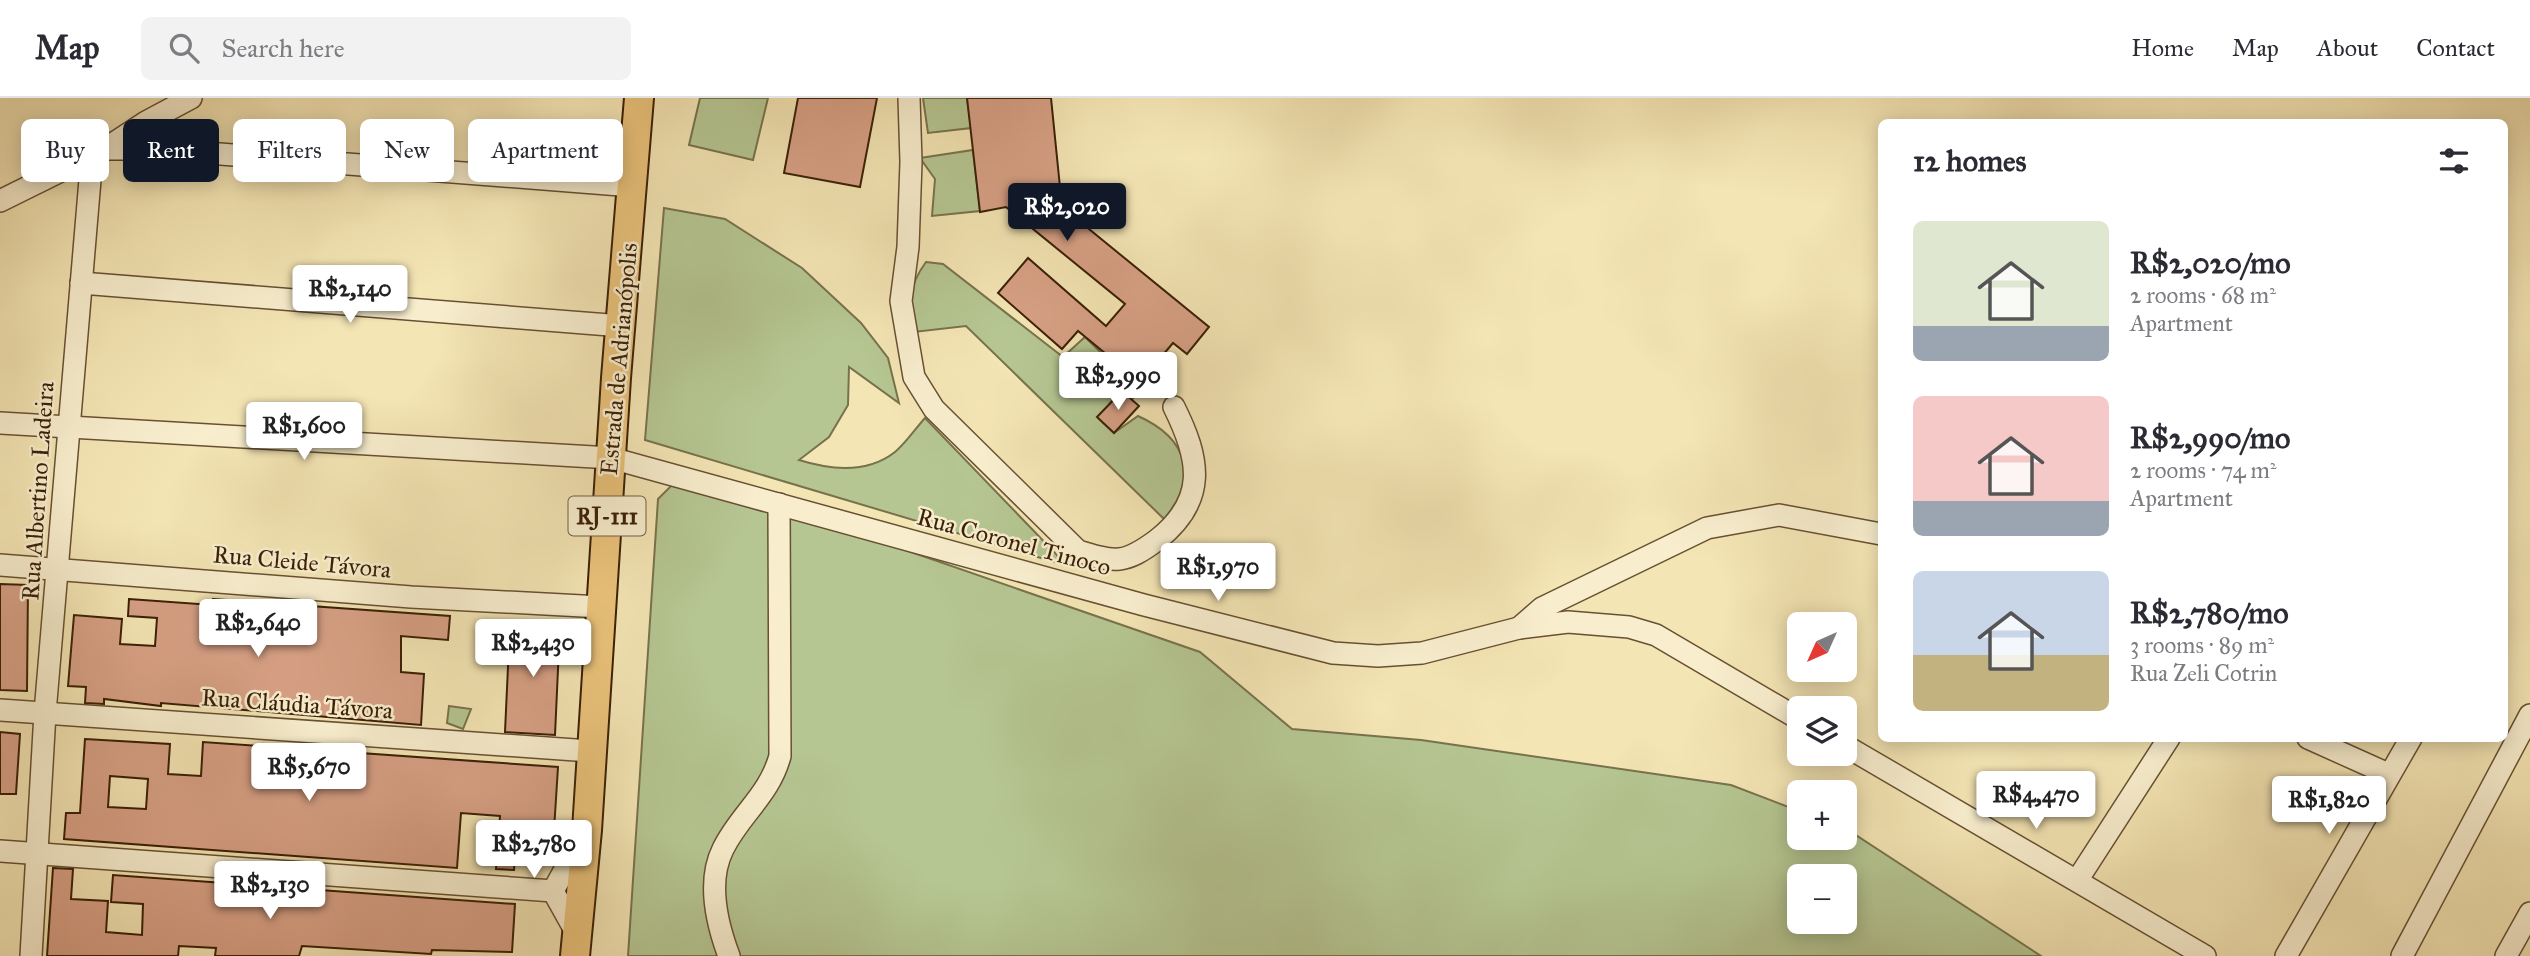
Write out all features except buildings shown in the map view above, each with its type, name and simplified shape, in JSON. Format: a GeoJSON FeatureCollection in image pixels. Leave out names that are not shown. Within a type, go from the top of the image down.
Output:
{"type":"FeatureCollection","features":[{"type":"Feature","properties":{"kind":"main road","name":"Estrada de Adrianópolis"},"geometry":{"type":"LineString","coordinates":[[576,945],[587,830],[590,751],[639,98]]}},
{"type":"Feature","properties":{"kind":"street"},"geometry":{"type":"LineString","coordinates":[[152,119],[191,98]]}},
{"type":"Feature","properties":{"kind":"street"},"geometry":{"type":"LineString","coordinates":[[909,98],[909,223],[901,301],[914,377],[934,409],[1078,551],[1106,560],[1135,557],[1171,529],[1189,506],[1194,473],[1190,439],[1174,407]]}},
{"type":"Feature","properties":{"kind":"street"},"geometry":{"type":"LineString","coordinates":[[219,154],[632,186]]}},
{"type":"Feature","properties":{"kind":"street"},"geometry":{"type":"LineString","coordinates":[[0,201],[38,182]]}},
{"type":"Feature","properties":{"kind":"street","name":"Rua Albertino Ladeira"},"geometry":{"type":"LineString","coordinates":[[31,956],[45,713],[60,568],[68,427],[80,283],[95,182]]}},
{"type":"Feature","properties":{"kind":"street"},"geometry":{"type":"LineString","coordinates":[[80,283],[622,326]]}},
{"type":"Feature","properties":{"kind":"street","name":"Rua Coronel Tinoco"},"geometry":{"type":"LineString","coordinates":[[0,423],[611,458],[1169,612],[1332,653],[1378,656],[1422,653],[1519,628],[1567,622],[1602,622],[1656,635],[1787,712]]}},
{"type":"Feature","properties":{"kind":"street"},"geometry":{"type":"LineString","coordinates":[[729,956],[713,882],[723,849],[773,779],[780,756],[779,504]]}},
{"type":"Feature","properties":{"kind":"street"},"geometry":{"type":"LineString","coordinates":[[1519,628],[1542,608],[1707,528],[1779,515],[1878,533]]}},
{"type":"Feature","properties":{"kind":"street","name":"Rua Cleide Távora"},"geometry":{"type":"LineString","coordinates":[[0,565],[411,597],[601,607]]}},
{"type":"Feature","properties":{"kind":"street","name":"Rua Cláudia Távora"},"geometry":{"type":"LineString","coordinates":[[0,710],[590,751]]}},
{"type":"Feature","properties":{"kind":"street"},"geometry":{"type":"LineString","coordinates":[[2402,956],[2530,715]]}},
{"type":"Feature","properties":{"kind":"street"},"geometry":{"type":"LineString","coordinates":[[2078,879],[2166,742]]}},
{"type":"Feature","properties":{"kind":"street"},"geometry":{"type":"LineString","coordinates":[[2317,742],[2388,774]]}},
{"type":"Feature","properties":{"kind":"street"},"geometry":{"type":"LineString","coordinates":[[2286,956],[2388,774],[2409,742]]}},
{"type":"Feature","properties":{"kind":"street"},"geometry":{"type":"LineString","coordinates":[[1857,752],[2078,879],[2205,956]]}},
{"type":"Feature","properties":{"kind":"street"},"geometry":{"type":"LineString","coordinates":[[552,891],[587,830]]}},
{"type":"Feature","properties":{"kind":"street"},"geometry":{"type":"LineString","coordinates":[[0,851],[552,891]]}},
{"type":"Feature","properties":{"kind":"street"},"geometry":{"type":"LineString","coordinates":[[552,891],[576,945]]}},
{"type":"Feature","properties":{"kind":"street"},"geometry":{"type":"LineString","coordinates":[[2506,956],[2530,912]]}},
{"type":"Feature","properties":{"kind":"green space"},"geometry":{"type":"Polygon","coordinates":[[[700,98],[768,98],[753,160],[689,145],[700,98]]]}},
{"type":"Feature","properties":{"kind":"green space"},"geometry":{"type":"Polygon","coordinates":[[[923,98],[967,98],[971,128],[928,133],[923,98]]]}},
{"type":"Feature","properties":{"kind":"green space"},"geometry":{"type":"Polygon","coordinates":[[[973,150],[980,211],[932,216],[935,179],[920,158],[973,150]]]}},
{"type":"Feature","properties":{"kind":"green space"},"geometry":{"type":"Polygon","coordinates":[[[664,208],[725,219],[802,268],[861,323],[888,358],[899,403],[849,367],[848,405],[829,437],[799,460],[836,468],[873,464],[895,452],[925,418],[1057,555],[1061,564],[645,440],[664,208]]]}},
{"type":"Feature","properties":{"kind":"green space"},"geometry":{"type":"Polygon","coordinates":[[[926,262],[943,264],[1063,357],[1085,337],[1141,392],[1132,399],[1122,391],[1098,418],[1114,433],[1138,416],[1168,435],[1177,447],[1185,474],[1175,503],[1164,519],[966,326],[914,332],[911,295],[926,262]]]}},
{"type":"Feature","properties":{"kind":"green space"},"geometry":{"type":"Polygon","coordinates":[[[673,484],[885,543],[1200,652],[1292,729],[1421,740],[1731,785],[1787,806],[1787,850],[1857,850],[1857,836],[2041,956],[628,956],[658,499],[673,484]]]}},
{"type":"Feature","properties":{"kind":"green space"},"geometry":{"type":"Polygon","coordinates":[[[449,706],[471,709],[463,729],[447,723],[449,706]]]}}]}
